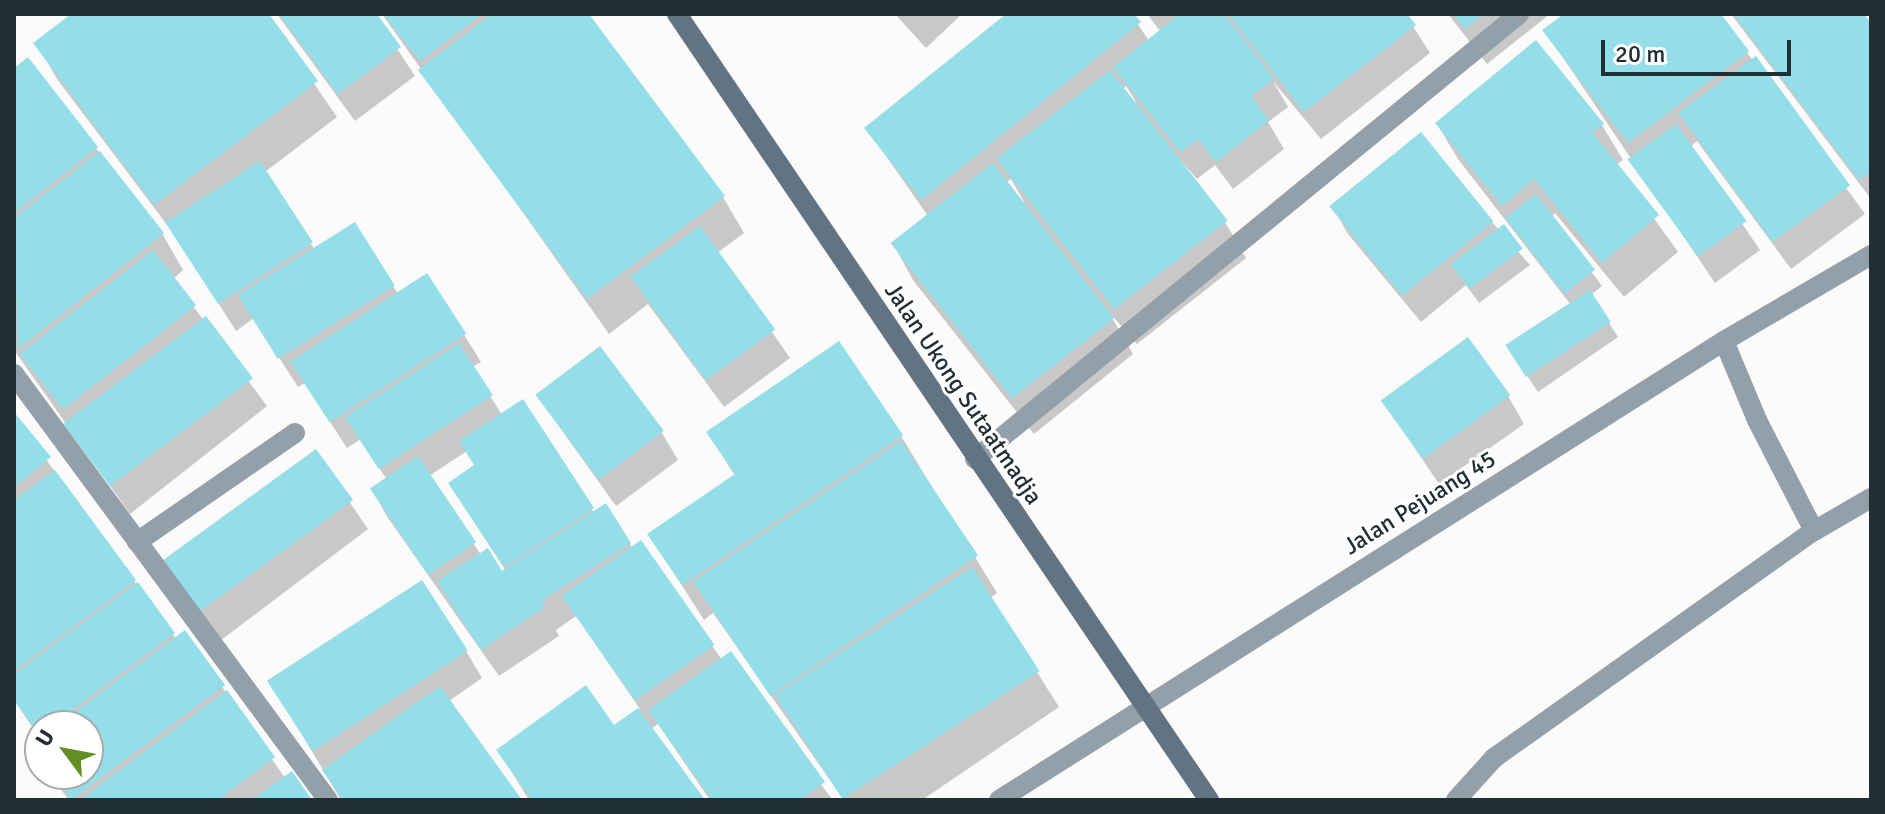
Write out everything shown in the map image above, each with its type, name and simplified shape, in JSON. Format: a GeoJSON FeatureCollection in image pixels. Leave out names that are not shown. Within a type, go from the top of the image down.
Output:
{"type":"FeatureCollection","features":[{"type":"Feature","properties":{"kind":"main road","name":"Jalan Ukong Sutaatmadja"},"geometry":{"type":"LineString","coordinates":[[677,14],[975,459],[1209,800]]}},
{"type":"Feature","properties":{"kind":"street"},"geometry":{"type":"LineString","coordinates":[[975,459],[1519,14]]}},
{"type":"Feature","properties":{"kind":"street","name":"Jalan Pejuang 45"},"geometry":{"type":"LineString","coordinates":[[999,800],[1724,341],[1871,255]]}},
{"type":"Feature","properties":{"kind":"street"},"geometry":{"type":"LineString","coordinates":[[1724,341],[1757,420],[1814,531]]}},
{"type":"Feature","properties":{"kind":"street"},"geometry":{"type":"LineString","coordinates":[[14,374],[328,800]]}},
{"type":"Feature","properties":{"kind":"street"},"geometry":{"type":"LineString","coordinates":[[137,542],[295,433]]}},
{"type":"Feature","properties":{"kind":"street"},"geometry":{"type":"LineString","coordinates":[[1456,800],[1494,758],[1814,531],[1871,498]]}},
{"type":"Feature","properties":{"kind":"building"},"geometry":{"type":"Polygon","coordinates":[[[71,14],[269,14],[318,81],[154,205],[33,43],[71,14]]]}},
{"type":"Feature","properties":{"kind":"building"},"geometry":{"type":"Polygon","coordinates":[[[279,14],[377,14],[401,47],[338,94],[279,14]]]}},
{"type":"Feature","properties":{"kind":"building"},"geometry":{"type":"Polygon","coordinates":[[[383,14],[482,14],[420,61],[383,14]]]}},
{"type":"Feature","properties":{"kind":"building"},"geometry":{"type":"Polygon","coordinates":[[[492,14],[589,14],[725,196],[587,299],[418,70],[492,14]]]}},
{"type":"Feature","properties":{"kind":"building"},"geometry":{"type":"Polygon","coordinates":[[[1006,14],[1134,14],[1141,22],[921,200],[864,128],[1006,14]]]}},
{"type":"Feature","properties":{"kind":"building"},"geometry":{"type":"Polygon","coordinates":[[[1180,14],[1224,14],[1274,79],[1251,96],[1269,120],[1216,162],[1198,139],[1180,152],[1113,67],[1180,14]]]}},
{"type":"Feature","properties":{"kind":"building"},"geometry":{"type":"Polygon","coordinates":[[[1228,14],[1407,14],[1416,25],[1304,112],[1228,14]]]}},
{"type":"Feature","properties":{"kind":"building"},"geometry":{"type":"Polygon","coordinates":[[[1453,14],[1484,14],[1465,29],[1453,14]]]}},
{"type":"Feature","properties":{"kind":"building"},"geometry":{"type":"Polygon","coordinates":[[[1564,14],[1721,14],[1749,51],[1628,143],[1542,30],[1564,14]]]}},
{"type":"Feature","properties":{"kind":"building"},"geometry":{"type":"Polygon","coordinates":[[[1733,14],[1864,14],[1871,23],[1871,172],[1859,180],[1733,14]]]}},
{"type":"Feature","properties":{"kind":"building"},"geometry":{"type":"Polygon","coordinates":[[[1536,40],[1604,124],[1592,132],[1659,215],[1602,263],[1534,179],[1502,206],[1435,123],[1536,40]]]}},
{"type":"Feature","properties":{"kind":"building"},"geometry":{"type":"Polygon","coordinates":[[[1756,56],[1850,185],[1772,242],[1678,112],[1756,56]]]}},
{"type":"Feature","properties":{"kind":"building"},"geometry":{"type":"Polygon","coordinates":[[[28,57],[98,147],[14,213],[14,68],[28,57]]]}},
{"type":"Feature","properties":{"kind":"building"},"geometry":{"type":"Polygon","coordinates":[[[1110,70],[1228,221],[1114,309],[997,159],[1110,70]]]}},
{"type":"Feature","properties":{"kind":"building"},"geometry":{"type":"Polygon","coordinates":[[[1676,124],[1747,221],[1698,256],[1627,159],[1676,124]]]}},
{"type":"Feature","properties":{"kind":"building"},"geometry":{"type":"Polygon","coordinates":[[[1421,132],[1493,221],[1402,296],[1329,206],[1421,132]]]}},
{"type":"Feature","properties":{"kind":"building"},"geometry":{"type":"Polygon","coordinates":[[[100,151],[164,233],[18,349],[14,218],[100,151]]]}},
{"type":"Feature","properties":{"kind":"building"},"geometry":{"type":"Polygon","coordinates":[[[260,161],[313,242],[218,304],[165,223],[260,161]]]}},
{"type":"Feature","properties":{"kind":"building"},"geometry":{"type":"Polygon","coordinates":[[[993,163],[1114,318],[1012,398],[891,243],[993,163]]]}},
{"type":"Feature","properties":{"kind":"building"},"geometry":{"type":"Polygon","coordinates":[[[1536,194],[1595,270],[1564,294],[1505,218],[1536,194]]]}},
{"type":"Feature","properties":{"kind":"building"},"geometry":{"type":"Polygon","coordinates":[[[355,222],[395,286],[278,359],[238,295],[355,222]]]}},
{"type":"Feature","properties":{"kind":"building"},"geometry":{"type":"Polygon","coordinates":[[[1504,224],[1523,249],[1469,289],[1450,264],[1504,224]]]}},
{"type":"Feature","properties":{"kind":"building"},"geometry":{"type":"Polygon","coordinates":[[[700,226],[775,330],[706,380],[630,277],[700,226]]]}},
{"type":"Feature","properties":{"kind":"building"},"geometry":{"type":"Polygon","coordinates":[[[153,250],[196,305],[63,409],[20,354],[153,250]]]}},
{"type":"Feature","properties":{"kind":"building"},"geometry":{"type":"Polygon","coordinates":[[[427,273],[466,333],[330,422],[290,362],[427,273]]]}},
{"type":"Feature","properties":{"kind":"building"},"geometry":{"type":"Polygon","coordinates":[[[1590,290],[1611,322],[1526,377],[1505,345],[1590,290]]]}},
{"type":"Feature","properties":{"kind":"building"},"geometry":{"type":"Polygon","coordinates":[[[206,316],[253,378],[110,486],[63,424],[206,316]]]}},
{"type":"Feature","properties":{"kind":"building"},"geometry":{"type":"Polygon","coordinates":[[[1468,337],[1510,395],[1423,459],[1381,400],[1468,337]]]}},
{"type":"Feature","properties":{"kind":"building"},"geometry":{"type":"Polygon","coordinates":[[[839,341],[903,435],[682,585],[647,534],[735,474],[706,432],[839,341]]]}},
{"type":"Feature","properties":{"kind":"building"},"geometry":{"type":"Polygon","coordinates":[[[459,343],[493,395],[379,469],[345,417],[459,343]]]}},
{"type":"Feature","properties":{"kind":"building"},"geometry":{"type":"Polygon","coordinates":[[[600,346],[664,431],[599,479],[535,395],[600,346]]]}},
{"type":"Feature","properties":{"kind":"building"},"geometry":{"type":"Polygon","coordinates":[[[523,399],[594,508],[504,567],[448,483],[474,465],[459,441],[523,399]]]}},
{"type":"Feature","properties":{"kind":"building"},"geometry":{"type":"Polygon","coordinates":[[[14,412],[51,457],[14,487],[14,412]]]}},
{"type":"Feature","properties":{"kind":"building"},"geometry":{"type":"Polygon","coordinates":[[[901,441],[978,555],[770,696],[693,581],[901,441]]]}},
{"type":"Feature","properties":{"kind":"building"},"geometry":{"type":"Polygon","coordinates":[[[316,449],[353,500],[199,612],[161,561],[316,449]]]}},
{"type":"Feature","properties":{"kind":"building"},"geometry":{"type":"Polygon","coordinates":[[[418,456],[476,542],[428,575],[370,488],[418,456]]]}},
{"type":"Feature","properties":{"kind":"building"},"geometry":{"type":"Polygon","coordinates":[[[55,470],[136,580],[16,669],[14,500],[55,470]]]}},
{"type":"Feature","properties":{"kind":"building"},"geometry":{"type":"Polygon","coordinates":[[[606,503],[631,543],[541,601],[545,607],[481,650],[437,581],[488,548],[502,571],[606,503]]]}},
{"type":"Feature","properties":{"kind":"building"},"geometry":{"type":"Polygon","coordinates":[[[641,540],[714,645],[635,700],[562,596],[641,540]]]}},
{"type":"Feature","properties":{"kind":"building"},"geometry":{"type":"Polygon","coordinates":[[[972,567],[1040,671],[842,799],[775,695],[972,567]]]}},
{"type":"Feature","properties":{"kind":"building"},"geometry":{"type":"Polygon","coordinates":[[[422,580],[468,650],[313,751],[267,681],[422,580]]]}},
{"type":"Feature","properties":{"kind":"building"},"geometry":{"type":"Polygon","coordinates":[[[138,582],[175,633],[72,710],[24,710],[24,714],[14,700],[14,674],[138,582]]]}},
{"type":"Feature","properties":{"kind":"building"},"geometry":{"type":"Polygon","coordinates":[[[185,630],[225,685],[104,775],[104,710],[78,710],[185,630]]]}},
{"type":"Feature","properties":{"kind":"building"},"geometry":{"type":"Polygon","coordinates":[[[731,651],[825,782],[800,800],[712,800],[648,710],[731,651]]]}},
{"type":"Feature","properties":{"kind":"building"},"geometry":{"type":"Polygon","coordinates":[[[586,685],[614,725],[638,708],[705,800],[532,800],[496,750],[586,685]]]}},
{"type":"Feature","properties":{"kind":"building"},"geometry":{"type":"Polygon","coordinates":[[[440,686],[522,800],[343,800],[322,770],[440,686]]]}},
{"type":"Feature","properties":{"kind":"building"},"geometry":{"type":"Polygon","coordinates":[[[227,690],[275,757],[218,800],[80,800],[93,790],[104,790],[104,782],[227,690]]]}},
{"type":"Feature","properties":{"kind":"building"},"geometry":{"type":"Polygon","coordinates":[[[292,771],[312,800],[251,800],[292,771]]]}},
{"type":"Feature","properties":{"kind":"building"},"geometry":{"type":"Polygon","coordinates":[[[64,790],[84,790],[71,800],[64,790]]]}}]}
